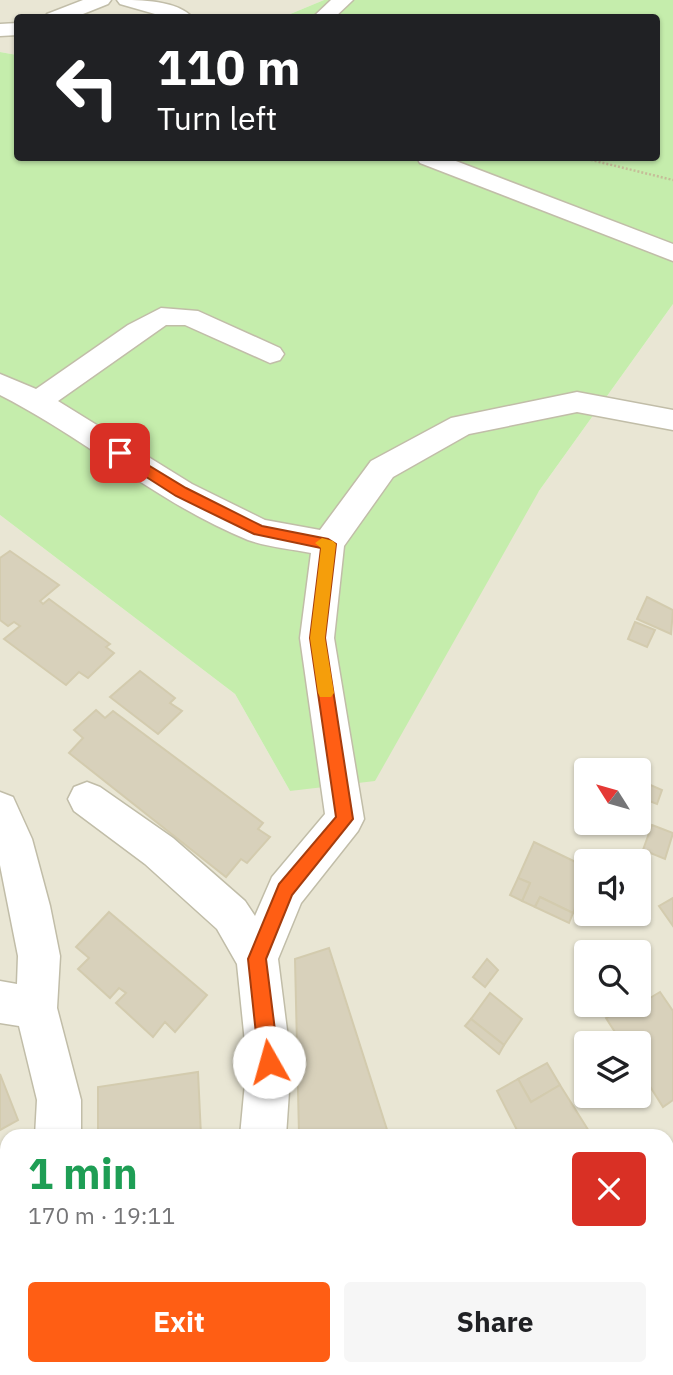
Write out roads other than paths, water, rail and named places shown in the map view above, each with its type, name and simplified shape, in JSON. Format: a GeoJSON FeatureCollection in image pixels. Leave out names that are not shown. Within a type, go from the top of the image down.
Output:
{"type":"FeatureCollection","features":[{"type":"Feature","properties":{"kind":"street"},"geometry":{"type":"LineString","coordinates":[[64,14],[101,0]]}},
{"type":"Feature","properties":{"kind":"street"},"geometry":{"type":"LineString","coordinates":[[127,0],[177,14]]}},
{"type":"Feature","properties":{"kind":"street"},"geometry":{"type":"LineString","coordinates":[[326,14],[343,0]]}},
{"type":"Feature","properties":{"kind":"street"},"geometry":{"type":"LineString","coordinates":[[436,161],[673,253]]}},
{"type":"Feature","properties":{"kind":"street"},"geometry":{"type":"LineString","coordinates":[[38,402],[160,316],[189,317],[270,354]]}},
{"type":"Feature","properties":{"kind":"street"},"geometry":{"type":"LineString","coordinates":[[0,383],[38,402],[181,492],[259,531],[328,544]]}},
{"type":"Feature","properties":{"kind":"street"},"geometry":{"type":"LineString","coordinates":[[257,959],[286,890],[345,819],[317,638],[328,544],[382,469],[461,425],[576,402],[673,420]]}},
{"type":"Feature","properties":{"kind":"street"},"geometry":{"type":"LineString","coordinates":[[87,799],[159,850],[231,915],[257,959],[269,1062],[264,1129]]}},
{"type":"Feature","properties":{"kind":"street"},"geometry":{"type":"LineString","coordinates":[[0,809],[13,839],[33,919],[39,956],[18,1005],[59,1100],[58,1129]]}}]}
